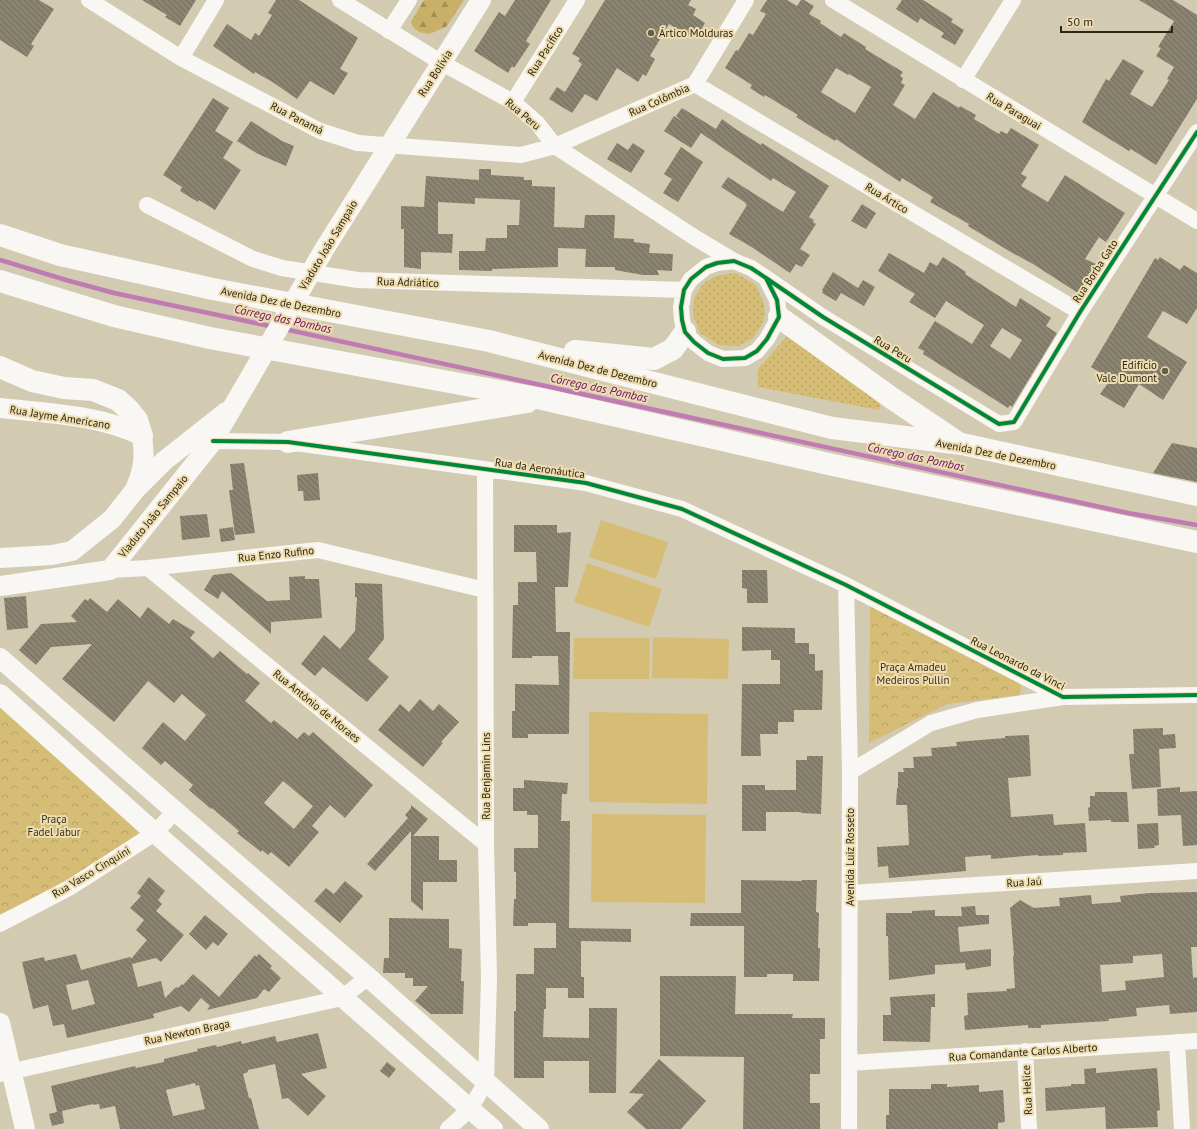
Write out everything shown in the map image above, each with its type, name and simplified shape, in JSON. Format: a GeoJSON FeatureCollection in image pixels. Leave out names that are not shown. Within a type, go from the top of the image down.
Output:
{"type":"FeatureCollection","features":[{"type":"Feature","properties":{"kind":"highway","name":"Avenida Dez de Dezembro"},"geometry":{"type":"LineString","coordinates":[[0,235],[60,255],[190,284],[489,341],[832,428],[962,444],[1197,495]]}},
{"type":"Feature","properties":{"kind":"highway"},"geometry":{"type":"LineString","coordinates":[[0,281],[114,316],[210,338],[542,399],[841,467],[1197,542]]}},
{"type":"Feature","properties":{"kind":"highway"},"geometry":{"type":"LineString","coordinates":[[779,317],[893,399],[962,444]]}},
{"type":"Feature","properties":{"kind":"highway"},"geometry":{"type":"LineString","coordinates":[[489,341],[654,359],[673,349],[685,332]]}},
{"type":"Feature","properties":{"kind":"highway"},"geometry":{"type":"LineString","coordinates":[[0,367],[32,381],[64,388],[93,390],[118,400],[128,409],[136,420],[142,436]]}},
{"type":"Feature","properties":{"kind":"highway"},"geometry":{"type":"LineString","coordinates":[[288,442],[542,399]]}},
{"type":"Feature","properties":{"kind":"street","name":"Rua Panamá"},"geometry":{"type":"LineString","coordinates":[[89,0],[181,58],[320,131],[358,143],[521,155],[555,146]]}},
{"type":"Feature","properties":{"kind":"street"},"geometry":{"type":"LineString","coordinates":[[181,58],[216,0]]}},
{"type":"Feature","properties":{"kind":"street","name":"Rua Peru"},"geometry":{"type":"LineString","coordinates":[[340,0],[442,63],[513,102],[537,123],[555,146],[697,239],[734,261]]}},
{"type":"Feature","properties":{"kind":"street"},"geometry":{"type":"LineString","coordinates":[[389,31],[409,0]]}},
{"type":"Feature","properties":{"kind":"street","name":"Rua Bolívia"},"geometry":{"type":"LineString","coordinates":[[389,145],[481,0]]}},
{"type":"Feature","properties":{"kind":"street","name":"Rua Pacífico"},"geometry":{"type":"LineString","coordinates":[[513,102],[577,0]]}},
{"type":"Feature","properties":{"kind":"street","name":"Rua Colômbia"},"geometry":{"type":"LineString","coordinates":[[555,146],[695,84],[746,0]]}},
{"type":"Feature","properties":{"kind":"street","name":"Rua Paraguai"},"geometry":{"type":"LineString","coordinates":[[833,0],[1197,221]]}},
{"type":"Feature","properties":{"kind":"street"},"geometry":{"type":"LineString","coordinates":[[963,80],[1013,0]]}},
{"type":"Feature","properties":{"kind":"street","name":"Rua Ártico"},"geometry":{"type":"LineString","coordinates":[[695,84],[1080,312]]}},
{"type":"Feature","properties":{"kind":"street","name":"Rua Borba Gato"},"geometry":{"type":"LineString","coordinates":[[1014,422],[1080,312],[1197,132]]}},
{"type":"Feature","properties":{"kind":"street","name":"Viaduto João Sampaio"},"geometry":{"type":"LineString","coordinates":[[101,571],[213,441],[325,248],[389,145]]}},
{"type":"Feature","properties":{"kind":"street","name":"Rua Adriático"},"geometry":{"type":"LineString","coordinates":[[147,205],[253,258],[282,268],[358,280],[684,290]]}},
{"type":"Feature","properties":{"kind":"street"},"geometry":{"type":"LineString","coordinates":[[697,239],[706,267]]}},
{"type":"Feature","properties":{"kind":"street"},"geometry":{"type":"LineString","coordinates":[[734,261],[751,268],[766,278],[777,300],[779,317],[767,339],[758,351],[745,358],[723,359],[708,353],[694,342],[685,332],[681,306],[684,290],[691,279],[706,267],[717,263],[734,261]]}},
{"type":"Feature","properties":{"kind":"street","name":"Rua Peru"},"geometry":{"type":"LineString","coordinates":[[766,278],[823,317],[999,424],[1014,422]]}},
{"type":"Feature","properties":{"kind":"street","name":"Rua Peru"},"geometry":{"type":"LineString","coordinates":[[779,317],[823,317]]}},
{"type":"Feature","properties":{"kind":"street","name":"Viaduto João Sampaio"},"geometry":{"type":"LineString","coordinates":[[0,558],[52,556],[72,551],[112,519],[135,490],[164,461],[232,407]]}},
{"type":"Feature","properties":{"kind":"street","name":"Rua Jayme Americano"},"geometry":{"type":"LineString","coordinates":[[0,408],[97,420],[128,429],[142,436]]}},
{"type":"Feature","properties":{"kind":"street"},"geometry":{"type":"LineString","coordinates":[[135,490],[142,472],[144,452],[142,436]]}},
{"type":"Feature","properties":{"kind":"street","name":"Rua da Aeronáutica"},"geometry":{"type":"LineString","coordinates":[[213,441],[288,442],[586,484],[682,509],[846,585]]}},
{"type":"Feature","properties":{"kind":"street","name":"Rua Benjamin Lins"},"geometry":{"type":"LineString","coordinates":[[485,469],[486,844],[489,978],[486,1082]]}},
{"type":"Feature","properties":{"kind":"street","name":"Rua Enzo Rufino"},"geometry":{"type":"LineString","coordinates":[[0,586],[101,571],[148,568],[318,550],[485,590]]}},
{"type":"Feature","properties":{"kind":"street","name":"Rua Antônio de Moraes"},"geometry":{"type":"LineString","coordinates":[[148,568],[486,844]]}},
{"type":"Feature","properties":{"kind":"street","name":"Rua Leonardo da Vinci"},"geometry":{"type":"LineString","coordinates":[[846,585],[1063,698],[1197,695]]}},
{"type":"Feature","properties":{"kind":"street","name":"Avenida Luiz Rosseto"},"geometry":{"type":"LineString","coordinates":[[846,585],[850,772],[849,1129]]}},
{"type":"Feature","properties":{"kind":"street"},"geometry":{"type":"LineString","coordinates":[[0,658],[368,977],[539,1129]]}},
{"type":"Feature","properties":{"kind":"street"},"geometry":{"type":"LineString","coordinates":[[0,694],[155,833],[493,1129]]}},
{"type":"Feature","properties":{"kind":"street"},"geometry":{"type":"LineString","coordinates":[[850,772],[931,723],[977,710],[1063,698]]}},
{"type":"Feature","properties":{"kind":"street","name":"Rua Vasco Cinquini"},"geometry":{"type":"LineString","coordinates":[[0,924],[68,888],[155,833],[175,811]]}},
{"type":"Feature","properties":{"kind":"street","name":"Rua Jaú"},"geometry":{"type":"LineString","coordinates":[[850,893],[1197,871]]}},
{"type":"Feature","properties":{"kind":"street","name":"Rua Newton Braga"},"geometry":{"type":"LineString","coordinates":[[6,1073],[342,998],[368,977]]}},
{"type":"Feature","properties":{"kind":"street"},"geometry":{"type":"LineString","coordinates":[[0,1023],[6,1073],[25,1129]]}},
{"type":"Feature","properties":{"kind":"street","name":"Rua Comandante Carlos Alberto"},"geometry":{"type":"LineString","coordinates":[[849,1063],[1197,1041]]}},
{"type":"Feature","properties":{"kind":"street"},"geometry":{"type":"LineString","coordinates":[[1177,1042],[1182,1129]]}},
{"type":"Feature","properties":{"kind":"street","name":"Rua Helice"},"geometry":{"type":"LineString","coordinates":[[1025,1051],[1029,1129]]}},
{"type":"Feature","properties":{"kind":"street"},"geometry":{"type":"LineString","coordinates":[[448,1129],[470,1109],[486,1082]]}},
{"type":"Feature","properties":{"kind":"green space"},"geometry":{"type":"Polygon","coordinates":[[[424,0],[464,0],[446,27],[429,34],[419,32],[413,27],[411,22],[424,0]]]}},
{"type":"Feature","properties":{"kind":"green space"},"geometry":{"type":"Polygon","coordinates":[[[735,273],[755,284],[764,303],[765,315],[761,326],[753,338],[739,346],[719,345],[700,333],[693,315],[694,298],[703,284],[715,276],[735,273]]]}},
{"type":"Feature","properties":{"kind":"green space"},"geometry":{"type":"Polygon","coordinates":[[[790,333],[881,401],[879,410],[758,387],[758,369],[790,333]]]}},
{"type":"Feature","properties":{"kind":"green space"},"geometry":{"type":"Polygon","coordinates":[[[601,520],[668,542],[656,579],[589,557],[601,520]]]}},
{"type":"Feature","properties":{"kind":"green space"},"geometry":{"type":"Polygon","coordinates":[[[587,563],[662,589],[649,627],[574,602],[587,563]]]}},
{"type":"Feature","properties":{"kind":"green space","name":"Praça Amadeu Medeiros Pullin"},"geometry":{"type":"Polygon","coordinates":[[[870,605],[1021,684],[1020,695],[947,704],[869,743],[870,605]]]}},
{"type":"Feature","properties":{"kind":"green space"},"geometry":{"type":"Polygon","coordinates":[[[653,637],[729,639],[728,679],[652,678],[653,637]]]}},
{"type":"Feature","properties":{"kind":"green space"},"geometry":{"type":"Polygon","coordinates":[[[574,638],[650,638],[649,679],[573,679],[574,638]]]}},
{"type":"Feature","properties":{"kind":"green space","name":"Praça Fadel Jabur"},"geometry":{"type":"Polygon","coordinates":[[[0,708],[143,830],[67,883],[0,914],[0,708]]]}},
{"type":"Feature","properties":{"kind":"green space"},"geometry":{"type":"Polygon","coordinates":[[[589,712],[708,714],[707,804],[589,802],[589,712]]]}},
{"type":"Feature","properties":{"kind":"green space"},"geometry":{"type":"Polygon","coordinates":[[[592,814],[706,815],[705,903],[591,902],[592,814]]]}},
{"type":"Feature","properties":{"kind":"building"},"geometry":{"type":"Polygon","coordinates":[[[0,0],[39,0],[54,9],[31,44],[34,46],[27,57],[0,40],[0,0]]]}},
{"type":"Feature","properties":{"kind":"building"},"geometry":{"type":"Polygon","coordinates":[[[142,0],[196,0],[180,26],[165,17],[167,15],[142,0]]]}},
{"type":"Feature","properties":{"kind":"building"},"geometry":{"type":"Polygon","coordinates":[[[276,0],[299,0],[358,38],[340,69],[348,73],[334,95],[310,81],[297,99],[274,83],[255,72],[254,74],[213,46],[227,24],[251,40],[255,33],[259,36],[272,15],[268,13],[276,0]]]}},
{"type":"Feature","properties":{"kind":"building"},"geometry":{"type":"Polygon","coordinates":[[[515,0],[551,0],[526,41],[530,44],[514,68],[512,66],[508,73],[474,51],[499,12],[505,16],[515,0]]]}},
{"type":"Feature","properties":{"kind":"building"},"geometry":{"type":"Polygon","coordinates":[[[605,0],[691,0],[688,5],[696,9],[693,15],[705,23],[698,35],[693,31],[690,36],[669,24],[650,56],[655,59],[646,76],[643,74],[638,82],[617,68],[597,101],[585,94],[572,113],[549,99],[557,87],[565,92],[582,64],[578,61],[580,58],[572,54],[605,0]]]}},
{"type":"Feature","properties":{"kind":"building"},"geometry":{"type":"Polygon","coordinates":[[[767,0],[787,0],[797,6],[801,0],[804,0],[814,6],[809,14],[821,21],[820,23],[841,37],[844,33],[866,47],[865,49],[903,72],[900,76],[903,78],[901,83],[905,85],[893,105],[915,119],[933,92],[959,108],[960,106],[976,115],[974,119],[999,134],[1001,131],[1007,134],[1011,128],[1039,145],[1021,174],[1027,177],[1021,186],[1048,202],[1065,175],[1125,213],[1106,242],[1099,237],[1085,259],[1096,264],[1078,293],[1033,264],[968,226],[969,224],[930,202],[933,197],[902,178],[900,182],[836,139],[835,141],[796,117],[798,115],[765,95],[764,97],[750,88],[752,85],[725,68],[749,33],[753,35],[766,14],[760,11],[767,0]],[[836,68],[821,92],[855,113],[871,87],[849,74],[848,75],[836,68]]]}},
{"type":"Feature","properties":{"kind":"building"},"geometry":{"type":"Polygon","coordinates":[[[902,0],[923,0],[953,19],[951,22],[964,30],[955,45],[941,37],[944,33],[920,18],[918,23],[896,9],[902,0]]]}},
{"type":"Feature","properties":{"kind":"building"},"geometry":{"type":"Polygon","coordinates":[[[1139,0],[1173,0],[1197,15],[1197,99],[1156,165],[1131,149],[1129,151],[1082,122],[1106,79],[1109,81],[1123,59],[1144,71],[1130,94],[1152,107],[1169,80],[1167,79],[1174,67],[1156,56],[1161,48],[1158,47],[1174,21],[1139,0]]]}},
{"type":"Feature","properties":{"kind":"building"},"geometry":{"type":"Polygon","coordinates":[[[213,98],[229,108],[215,131],[233,142],[223,158],[241,170],[215,210],[180,191],[182,187],[163,175],[213,98]]]}},
{"type":"Feature","properties":{"kind":"building"},"geometry":{"type":"Polygon","coordinates":[[[682,108],[716,129],[722,119],[737,130],[761,145],[762,143],[829,186],[809,217],[814,220],[813,222],[816,224],[800,249],[810,255],[802,267],[796,264],[790,273],[750,246],[729,234],[747,205],[721,187],[728,177],[783,212],[796,192],[773,178],[771,181],[701,133],[691,148],[664,131],[674,116],[681,121],[676,116],[682,108]]]}},
{"type":"Feature","properties":{"kind":"building"},"geometry":{"type":"Polygon","coordinates":[[[251,121],[282,141],[294,146],[286,166],[258,154],[237,141],[251,121]]]}},
{"type":"Feature","properties":{"kind":"building"},"geometry":{"type":"Polygon","coordinates":[[[617,143],[628,150],[633,143],[645,151],[631,173],[607,159],[617,143]]]}},
{"type":"Feature","properties":{"kind":"building"},"geometry":{"type":"Polygon","coordinates":[[[681,147],[703,162],[678,202],[663,193],[672,179],[664,174],[681,147]]]}},
{"type":"Feature","properties":{"kind":"building"},"geometry":{"type":"Polygon","coordinates":[[[479,169],[491,169],[491,175],[524,177],[524,180],[532,180],[532,186],[555,187],[554,227],[584,228],[585,215],[615,215],[614,238],[634,239],[634,242],[650,244],[649,253],[673,254],[672,271],[657,270],[659,275],[643,275],[615,270],[615,267],[585,267],[586,249],[558,248],[558,267],[492,269],[492,271],[459,270],[459,251],[485,251],[486,238],[507,238],[507,225],[519,225],[520,200],[475,198],[475,204],[438,202],[438,234],[453,234],[452,253],[421,252],[421,269],[404,267],[404,229],[401,229],[401,206],[424,207],[426,176],[479,180],[479,169]]]}},
{"type":"Feature","properties":{"kind":"building"},"geometry":{"type":"Polygon","coordinates":[[[862,204],[876,213],[866,229],[851,221],[862,204]]]}},
{"type":"Feature","properties":{"kind":"building"},"geometry":{"type":"Polygon","coordinates":[[[889,253],[924,273],[930,262],[937,266],[943,257],[966,272],[965,274],[1016,307],[1020,298],[1051,318],[1046,326],[1057,333],[1012,407],[1010,405],[1008,408],[923,354],[924,351],[918,348],[935,321],[972,344],[984,325],[946,301],[935,318],[909,302],[915,294],[878,271],[889,253]],[[1002,328],[990,346],[1010,359],[1022,340],[1002,328]]]}},
{"type":"Feature","properties":{"kind":"building"},"geometry":{"type":"Polygon","coordinates":[[[1160,257],[1180,270],[1184,265],[1197,273],[1197,308],[1187,324],[1163,311],[1147,337],[1187,362],[1163,400],[1139,384],[1124,408],[1100,394],[1111,379],[1091,367],[1155,258],[1158,260],[1160,257]]]}},
{"type":"Feature","properties":{"kind":"building"},"geometry":{"type":"Polygon","coordinates":[[[833,272],[858,288],[863,280],[875,287],[864,306],[841,293],[836,301],[822,293],[822,290],[833,272]]]}},
{"type":"Feature","properties":{"kind":"building"},"geometry":{"type":"Polygon","coordinates":[[[1172,443],[1197,448],[1197,482],[1153,473],[1172,443]]]}},
{"type":"Feature","properties":{"kind":"building"},"geometry":{"type":"Polygon","coordinates":[[[244,463],[255,533],[235,535],[229,490],[233,490],[230,464],[244,463]]]}},
{"type":"Feature","properties":{"kind":"building"},"geometry":{"type":"Polygon","coordinates":[[[318,473],[320,500],[304,501],[303,491],[298,491],[297,475],[318,473]]]}},
{"type":"Feature","properties":{"kind":"building"},"geometry":{"type":"Polygon","coordinates":[[[207,514],[210,537],[182,540],[180,516],[207,514]]]}},
{"type":"Feature","properties":{"kind":"building"},"geometry":{"type":"Polygon","coordinates":[[[514,525],[557,525],[557,533],[571,532],[568,587],[555,587],[556,632],[570,632],[569,734],[528,734],[528,738],[512,738],[512,711],[515,711],[515,684],[559,685],[558,656],[512,658],[513,605],[518,605],[518,582],[537,582],[536,552],[514,552],[514,525]]]}},
{"type":"Feature","properties":{"kind":"building"},"geometry":{"type":"Polygon","coordinates":[[[233,527],[235,540],[221,542],[219,529],[233,527]]]}},
{"type":"Feature","properties":{"kind":"building"},"geometry":{"type":"Polygon","coordinates":[[[742,570],[767,570],[768,603],[747,603],[747,589],[742,588],[742,570]]]}},
{"type":"Feature","properties":{"kind":"building"},"geometry":{"type":"Polygon","coordinates":[[[231,573],[267,601],[290,600],[289,577],[305,576],[305,579],[319,579],[322,618],[271,622],[271,634],[222,591],[218,599],[204,590],[213,575],[231,573]]]}},
{"type":"Feature","properties":{"kind":"building"},"geometry":{"type":"Polygon","coordinates":[[[355,583],[382,584],[384,639],[368,659],[389,677],[367,702],[323,667],[315,676],[301,664],[324,635],[340,649],[355,631],[357,597],[355,597],[355,583]]]}},
{"type":"Feature","properties":{"kind":"building"},"geometry":{"type":"Polygon","coordinates":[[[26,596],[28,628],[7,630],[4,598],[26,596]]]}},
{"type":"Feature","properties":{"kind":"building"},"geometry":{"type":"Polygon","coordinates":[[[90,598],[107,612],[118,599],[140,618],[148,607],[169,624],[173,619],[195,632],[190,638],[213,658],[220,651],[260,683],[245,701],[271,723],[274,720],[297,739],[304,732],[309,736],[313,732],[373,785],[345,818],[330,805],[312,826],[319,832],[289,867],[271,852],[268,855],[262,850],[261,852],[237,833],[239,831],[189,790],[193,785],[165,761],[161,765],[142,748],[163,722],[185,741],[206,715],[182,694],[174,703],[148,681],[114,722],[62,679],[92,644],[51,647],[36,665],[19,650],[41,624],[77,622],[71,616],[85,599],[88,601],[90,598]],[[283,781],[264,803],[294,829],[313,806],[283,781]]]}},
{"type":"Feature","properties":{"kind":"building"},"geometry":{"type":"Polygon","coordinates":[[[742,627],[795,628],[795,643],[809,643],[809,654],[815,654],[815,671],[823,670],[822,710],[794,710],[794,722],[778,722],[778,734],[760,734],[761,756],[741,756],[742,684],[780,684],[780,660],[771,660],[771,650],[742,651],[742,627]]]}},
{"type":"Feature","properties":{"kind":"building"},"geometry":{"type":"Polygon","coordinates":[[[420,699],[433,711],[439,704],[459,722],[441,742],[443,743],[423,767],[378,730],[400,704],[409,712],[420,699]]]}},
{"type":"Feature","properties":{"kind":"building"},"geometry":{"type":"Polygon","coordinates":[[[1163,728],[1163,735],[1175,734],[1176,748],[1159,749],[1161,787],[1132,789],[1129,754],[1134,754],[1133,729],[1163,728]]]}},
{"type":"Feature","properties":{"kind":"building"},"geometry":{"type":"Polygon","coordinates":[[[1029,735],[1031,776],[1008,778],[1011,817],[1053,814],[1054,825],[1085,823],[1087,852],[1063,853],[1063,855],[1038,855],[991,859],[991,855],[965,857],[966,871],[889,878],[888,866],[878,867],[877,847],[909,845],[907,805],[896,805],[898,772],[904,772],[903,768],[914,768],[913,757],[932,756],[931,748],[957,746],[956,742],[1005,738],[1005,736],[1029,735]]]}},
{"type":"Feature","properties":{"kind":"building"},"geometry":{"type":"Polygon","coordinates":[[[807,756],[823,756],[821,814],[801,812],[766,812],[766,831],[742,831],[742,785],[765,785],[765,790],[796,790],[796,760],[807,760],[807,756]]]}},
{"type":"Feature","properties":{"kind":"building"},"geometry":{"type":"Polygon","coordinates":[[[524,780],[568,783],[567,794],[562,794],[561,821],[570,821],[569,928],[631,929],[631,942],[581,941],[581,977],[584,977],[584,998],[568,998],[568,988],[546,988],[546,1009],[544,1009],[543,1037],[589,1038],[589,1008],[617,1008],[616,1093],[589,1093],[589,1061],[544,1061],[544,1078],[514,1078],[514,1011],[516,1011],[516,974],[534,974],[534,948],[556,948],[556,923],[528,923],[528,926],[513,926],[514,899],[516,899],[514,848],[538,848],[538,815],[527,815],[527,811],[513,811],[513,788],[524,788],[524,780]]]}},
{"type":"Feature","properties":{"kind":"building"},"geometry":{"type":"Polygon","coordinates":[[[1180,787],[1180,792],[1197,791],[1197,845],[1183,846],[1181,815],[1158,816],[1157,789],[1180,787]]]}},
{"type":"Feature","properties":{"kind":"building"},"geometry":{"type":"Polygon","coordinates":[[[1095,792],[1127,792],[1129,822],[1111,822],[1111,820],[1089,821],[1088,808],[1090,807],[1090,796],[1095,796],[1095,792]]]}},
{"type":"Feature","properties":{"kind":"building"},"geometry":{"type":"Polygon","coordinates":[[[411,805],[428,819],[413,836],[439,836],[439,860],[457,860],[457,882],[423,882],[423,911],[411,901],[411,831],[375,871],[367,864],[408,818],[405,815],[411,808],[411,805]]]}},
{"type":"Feature","properties":{"kind":"building"},"geometry":{"type":"Polygon","coordinates":[[[1158,823],[1159,845],[1154,846],[1155,848],[1138,849],[1137,824],[1158,823]]]}},
{"type":"Feature","properties":{"kind":"building"},"geometry":{"type":"Polygon","coordinates":[[[149,877],[165,891],[158,900],[162,904],[156,911],[184,935],[161,962],[156,958],[132,964],[138,987],[161,981],[165,998],[176,987],[178,988],[182,984],[183,985],[193,974],[219,997],[255,955],[256,957],[259,954],[272,966],[270,968],[281,978],[269,992],[264,989],[257,998],[207,1010],[210,1006],[201,998],[189,1012],[181,1006],[153,1014],[154,1018],[67,1038],[64,1024],[53,1026],[48,1005],[33,1009],[22,962],[44,957],[45,961],[76,954],[81,970],[130,957],[131,959],[147,940],[136,930],[144,920],[130,908],[141,896],[137,893],[149,877]],[[88,980],[66,985],[72,1010],[95,1004],[88,980]]]}},
{"type":"Feature","properties":{"kind":"building"},"geometry":{"type":"Polygon","coordinates":[[[741,880],[817,880],[816,912],[819,913],[818,948],[820,948],[819,981],[793,981],[793,974],[767,974],[767,977],[744,977],[744,926],[690,926],[691,913],[741,913],[741,880]]]}},
{"type":"Feature","properties":{"kind":"building"},"geometry":{"type":"Polygon","coordinates":[[[345,881],[363,896],[340,923],[314,901],[326,888],[334,894],[345,881]]]}},
{"type":"Feature","properties":{"kind":"building"},"geometry":{"type":"Polygon","coordinates":[[[1197,892],[1197,947],[1191,947],[1193,978],[1197,977],[1197,1012],[1170,1014],[1169,1005],[1136,1008],[1137,1016],[1108,1019],[1109,1021],[1041,1025],[1041,1028],[1028,1028],[1028,1025],[965,1030],[964,1016],[968,1015],[967,993],[1007,991],[1006,989],[1015,988],[1010,908],[1020,900],[1034,908],[1060,906],[1059,898],[1091,895],[1092,904],[1121,902],[1120,896],[1150,893],[1197,892]],[[1162,954],[1133,956],[1133,963],[1100,965],[1102,992],[1126,990],[1125,981],[1164,977],[1162,954]]]}},
{"type":"Feature","properties":{"kind":"building"},"geometry":{"type":"Polygon","coordinates":[[[975,906],[976,915],[989,915],[989,924],[958,927],[960,952],[991,949],[991,966],[966,970],[965,963],[935,965],[935,974],[889,980],[886,913],[912,913],[912,911],[935,910],[935,916],[962,916],[961,907],[975,906]]]}},
{"type":"Feature","properties":{"kind":"building"},"geometry":{"type":"Polygon","coordinates":[[[205,915],[228,934],[218,946],[213,942],[206,950],[189,934],[205,915]]]}},
{"type":"Feature","properties":{"kind":"building"},"geometry":{"type":"Polygon","coordinates":[[[389,918],[449,919],[449,948],[462,949],[461,981],[464,981],[463,1014],[431,1014],[415,1001],[428,986],[413,986],[413,978],[405,978],[405,973],[383,973],[384,958],[389,958],[389,918]]]}},
{"type":"Feature","properties":{"kind":"building"},"geometry":{"type":"Polygon","coordinates":[[[660,976],[736,976],[735,1014],[793,1014],[792,1018],[825,1018],[825,1039],[820,1039],[820,1074],[810,1074],[810,1103],[820,1103],[820,1129],[743,1129],[744,1057],[660,1056],[660,976]]]}},
{"type":"Feature","properties":{"kind":"building"},"geometry":{"type":"Polygon","coordinates":[[[935,994],[935,1007],[931,1007],[930,1042],[883,1041],[883,1015],[891,1015],[890,997],[935,994]]]}},
{"type":"Feature","properties":{"kind":"building"},"geometry":{"type":"Polygon","coordinates":[[[318,1033],[327,1068],[301,1074],[326,1096],[308,1116],[288,1098],[282,1099],[275,1064],[248,1070],[248,1072],[243,1074],[259,1129],[120,1129],[115,1106],[100,1109],[99,1104],[62,1111],[64,1123],[52,1126],[49,1114],[57,1112],[51,1086],[135,1066],[136,1068],[164,1062],[164,1059],[216,1045],[217,1047],[241,1041],[242,1044],[275,1036],[277,1042],[318,1033]],[[195,1083],[166,1090],[173,1116],[205,1109],[199,1085],[196,1086],[195,1083]]]}},
{"type":"Feature","properties":{"kind":"building"},"geometry":{"type":"Polygon","coordinates":[[[659,1059],[706,1101],[681,1129],[646,1129],[627,1112],[644,1094],[629,1093],[659,1059]]]}},
{"type":"Feature","properties":{"kind":"building"},"geometry":{"type":"Polygon","coordinates":[[[387,1062],[396,1069],[389,1078],[380,1071],[387,1062]]]}},
{"type":"Feature","properties":{"kind":"building"},"geometry":{"type":"Polygon","coordinates":[[[1096,1068],[1096,1073],[1157,1068],[1160,1110],[1157,1111],[1158,1127],[1106,1129],[1105,1107],[1046,1111],[1045,1088],[1071,1086],[1071,1084],[1085,1084],[1084,1069],[1096,1068]]]}},
{"type":"Feature","properties":{"kind":"building"},"geometry":{"type":"Polygon","coordinates":[[[931,1084],[947,1084],[947,1087],[979,1085],[979,1092],[1003,1090],[1005,1122],[998,1123],[998,1129],[886,1129],[886,1115],[889,1115],[889,1089],[931,1089],[931,1084]]]}},
{"type":"Feature","properties":{"kind":"waterway","name":"Córrego das Pombas"},"geometry":{"type":"LineString","coordinates":[[0,260],[114,293],[274,327]]}},
{"type":"Feature","properties":{"kind":"waterway","name":"Córrego das Pombas"},"geometry":{"type":"LineString","coordinates":[[284,329],[1128,513],[1197,525]]}},
{"type":"Feature","properties":{"kind":"cycle path"},"geometry":{"type":"LineString","coordinates":[[766,278],[777,300],[779,317],[767,339],[757,351],[745,358],[723,359],[708,353],[694,342],[685,332],[681,307],[684,290],[691,279],[706,267],[717,263],[734,261],[751,268],[766,278],[823,317],[999,424],[1014,422],[1080,312],[1197,132]]}},
{"type":"Feature","properties":{"kind":"cycle path"},"geometry":{"type":"LineString","coordinates":[[213,441],[288,442],[586,483],[682,509],[846,585],[1063,697],[1197,695]]}},
{"type":"Feature","properties":{"kind":"place","name":"Ártico Molduras"},"geometry":{"type":"Point","coordinates":[651,33]}},
{"type":"Feature","properties":{"kind":"place","name":"Edifício Vale Dumont"},"geometry":{"type":"Point","coordinates":[1165,371]}}]}
